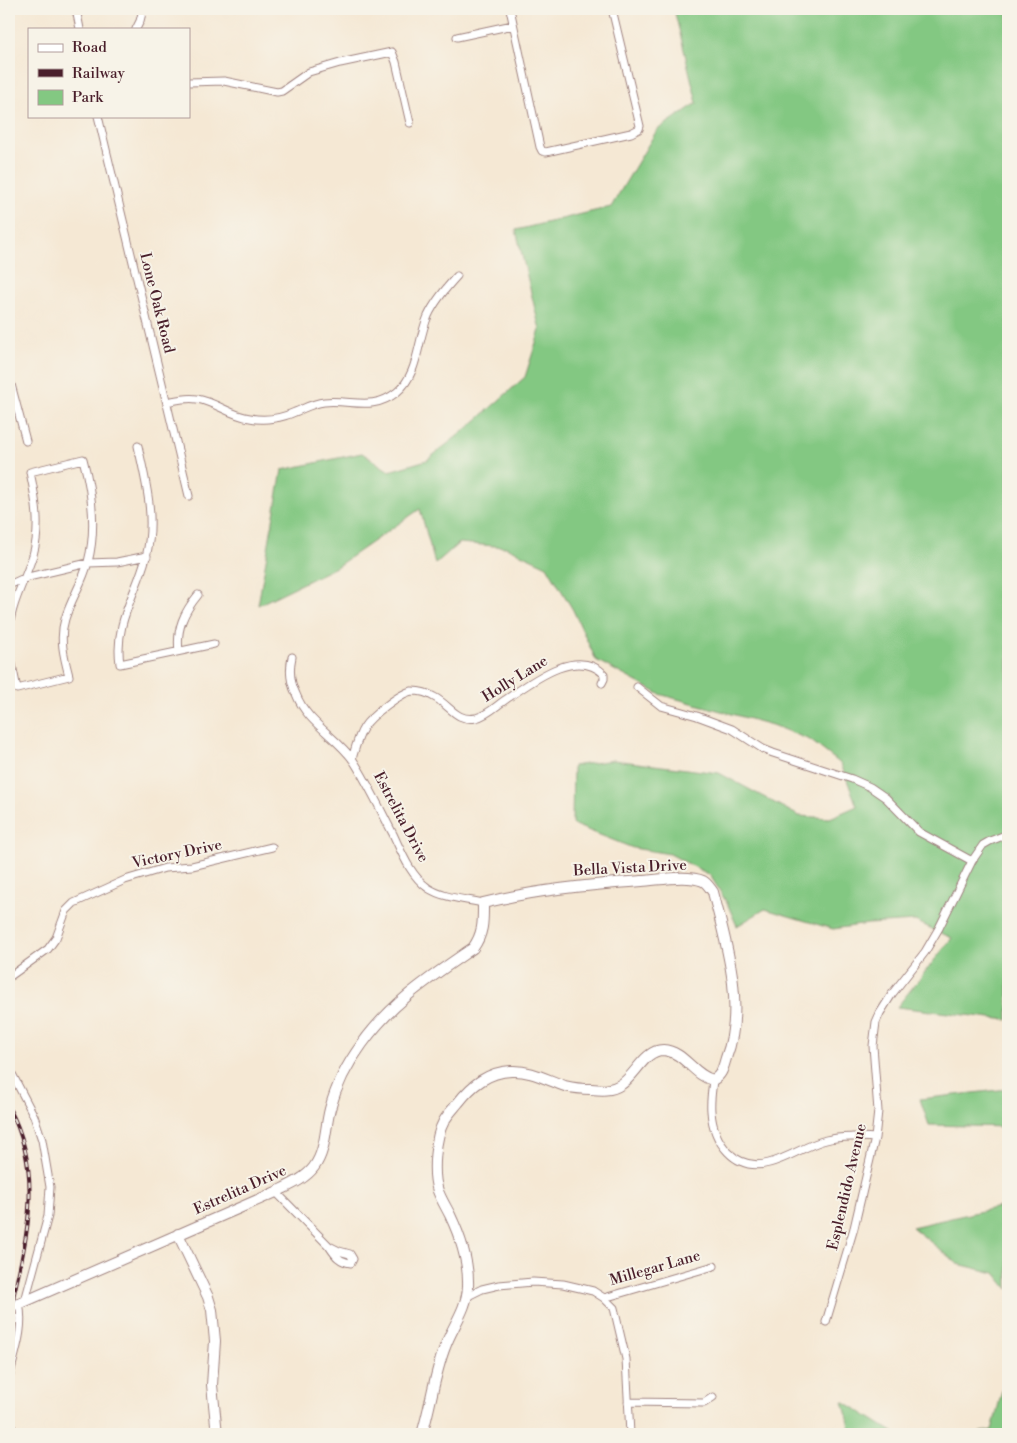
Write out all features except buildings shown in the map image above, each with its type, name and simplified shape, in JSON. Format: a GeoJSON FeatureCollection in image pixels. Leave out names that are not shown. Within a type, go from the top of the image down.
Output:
{"type":"FeatureCollection","features":[{"type":"Feature","properties":{"kind":"street"},"geometry":{"type":"LineString","coordinates":[[76,9],[80,28]]}},
{"type":"Feature","properties":{"kind":"street"},"geometry":{"type":"LineString","coordinates":[[136,28],[143,9]]}},
{"type":"Feature","properties":{"kind":"street"},"geometry":{"type":"LineString","coordinates":[[510,9],[542,151],[550,152],[630,133],[639,129],[633,93],[612,9]]}},
{"type":"Feature","properties":{"kind":"street"},"geometry":{"type":"LineString","coordinates":[[457,37],[514,24]]}},
{"type":"Feature","properties":{"kind":"street"},"geometry":{"type":"LineString","coordinates":[[190,82],[224,81],[277,92],[282,91],[309,72],[392,52],[410,123]]}},
{"type":"Feature","properties":{"kind":"street","name":"Lone Oak Road"},"geometry":{"type":"LineString","coordinates":[[98,118],[189,496]]}},
{"type":"Feature","properties":{"kind":"street"},"geometry":{"type":"LineString","coordinates":[[167,402],[184,398],[198,399],[232,414],[251,419],[273,419],[322,402],[336,401],[363,405],[383,400],[397,392],[408,379],[414,367],[428,315],[440,295],[457,276]]}},
{"type":"Feature","properties":{"kind":"street"},"geometry":{"type":"LineString","coordinates":[[9,377],[26,440]]}},
{"type":"Feature","properties":{"kind":"street"},"geometry":{"type":"LineString","coordinates":[[138,446],[149,493],[151,526],[147,556],[120,630],[120,664],[214,644]]}},
{"type":"Feature","properties":{"kind":"street"},"geometry":{"type":"LineString","coordinates":[[9,628],[14,600],[33,554],[38,523],[30,472],[83,459],[91,487],[93,539],[88,564],[65,620],[63,651],[68,676],[17,689],[10,654],[9,633]]}},
{"type":"Feature","properties":{"kind":"street"},"geometry":{"type":"LineString","coordinates":[[9,585],[24,578],[88,564],[117,562],[147,556]]}},
{"type":"Feature","properties":{"kind":"street"},"geometry":{"type":"LineString","coordinates":[[179,652],[181,621],[187,608],[198,595]]}},
{"type":"Feature","properties":{"kind":"street","name":"Estrelita Drive"},"geometry":{"type":"LineString","coordinates":[[18,1303],[276,1192],[303,1178],[320,1158],[330,1108],[342,1078],[362,1043],[389,1010],[413,990],[473,948],[480,939],[484,926],[482,903],[447,896],[428,888],[412,871],[352,759],[316,724],[296,695],[290,678],[292,658]]}},
{"type":"Feature","properties":{"kind":"street","name":"Holly Lane"},"geometry":{"type":"LineString","coordinates":[[352,759],[363,728],[369,721],[386,707],[410,692],[421,692],[431,695],[442,701],[457,716],[471,718],[489,712],[543,675],[559,668],[574,664],[595,667],[604,674],[602,683]]}},
{"type":"Feature","properties":{"kind":"street"},"geometry":{"type":"LineString","coordinates":[[637,687],[661,706],[697,716],[732,729],[773,753],[852,779],[870,787],[886,798],[919,832],[972,862]]}},
{"type":"Feature","properties":{"kind":"street","name":"Esplendido Avenue"},"geometry":{"type":"LineString","coordinates":[[826,1322],[854,1228],[875,1138],[878,1112],[872,1046],[876,1022],[885,1004],[925,952],[972,862],[983,846],[1008,834]]}},
{"type":"Feature","properties":{"kind":"street","name":"Victory Drive"},"geometry":{"type":"LineString","coordinates":[[9,977],[48,949],[56,938],[66,911],[74,903],[125,880],[165,868],[192,866],[272,847]]}},
{"type":"Feature","properties":{"kind":"street","name":"Bella Vista Drive"},"geometry":{"type":"LineString","coordinates":[[482,903],[518,894],[570,887],[678,878],[702,880],[706,883],[713,892],[733,978],[734,1024],[729,1052],[720,1077],[713,1080]]}},
{"type":"Feature","properties":{"kind":"street"},"geometry":{"type":"LineString","coordinates":[[422,1434],[445,1346],[464,1308],[466,1297],[467,1273],[462,1248],[438,1192],[435,1162],[438,1136],[444,1121],[463,1096],[478,1081],[494,1074],[521,1071],[538,1075],[566,1086],[588,1089],[612,1089],[629,1080],[649,1055],[663,1050],[675,1054],[692,1065],[706,1079],[713,1080],[710,1109],[716,1136],[733,1158],[748,1164],[770,1163],[825,1140],[848,1137],[875,1138]]}},
{"type":"Feature","properties":{"kind":"street"},"geometry":{"type":"LineString","coordinates":[[9,1068],[34,1116],[42,1140],[50,1187],[48,1216],[18,1303],[22,1315],[21,1325],[9,1378]]}},
{"type":"Feature","properties":{"kind":"street"},"geometry":{"type":"LineString","coordinates":[[276,1192],[329,1246]]}},
{"type":"Feature","properties":{"kind":"street"},"geometry":{"type":"LineString","coordinates":[[178,1234],[208,1297],[212,1310],[215,1341],[212,1385],[216,1434]]}},
{"type":"Feature","properties":{"kind":"street","name":"Millegar Lane"},"geometry":{"type":"LineString","coordinates":[[604,1298],[714,1266]]}},
{"type":"Feature","properties":{"kind":"street"},"geometry":{"type":"LineString","coordinates":[[466,1297],[482,1289],[498,1285],[533,1282],[564,1284],[593,1291],[604,1298],[614,1308],[626,1359],[630,1434]]}},
{"type":"Feature","properties":{"kind":"street"},"geometry":{"type":"LineString","coordinates":[[628,1402],[704,1403],[713,1397]]}},
{"type":"Feature","properties":{"kind":"street"},"geometry":{"type":"LineString","coordinates":[[9,1420],[14,1434]]}},
{"type":"Feature","properties":{"kind":"green space"},"geometry":{"type":"Polygon","coordinates":[[[674,9],[1008,9],[1008,1020],[897,1007],[952,938],[915,921],[868,924],[833,929],[765,909],[737,926],[727,903],[710,875],[670,854],[633,848],[572,824],[573,766],[613,760],[719,773],[799,816],[830,818],[857,806],[841,764],[810,740],[772,725],[659,694],[596,660],[573,610],[547,566],[506,547],[459,543],[435,564],[420,509],[336,567],[258,605],[282,470],[362,453],[389,471],[427,460],[470,426],[525,377],[540,330],[516,230],[611,207],[657,130],[697,103],[674,9]]]}},
{"type":"Feature","properties":{"kind":"green space"},"geometry":{"type":"Polygon","coordinates":[[[1008,1089],[1008,1127],[929,1125],[920,1099],[1008,1089]]]}},
{"type":"Feature","properties":{"kind":"green space"},"geometry":{"type":"Polygon","coordinates":[[[1008,1205],[1008,1289],[995,1273],[958,1264],[912,1227],[1008,1205]]]}},
{"type":"Feature","properties":{"kind":"green space"},"geometry":{"type":"Polygon","coordinates":[[[1008,1368],[1008,1434],[971,1434],[992,1430],[1008,1368]]]}},
{"type":"Feature","properties":{"kind":"green space"},"geometry":{"type":"Polygon","coordinates":[[[843,1401],[896,1434],[852,1434],[843,1401]]]}},
{"type":"Feature","properties":{"kind":"railway"},"geometry":{"type":"LineString","coordinates":[[9,1108],[20,1134],[27,1159],[29,1185],[26,1237],[9,1315]]}}]}
